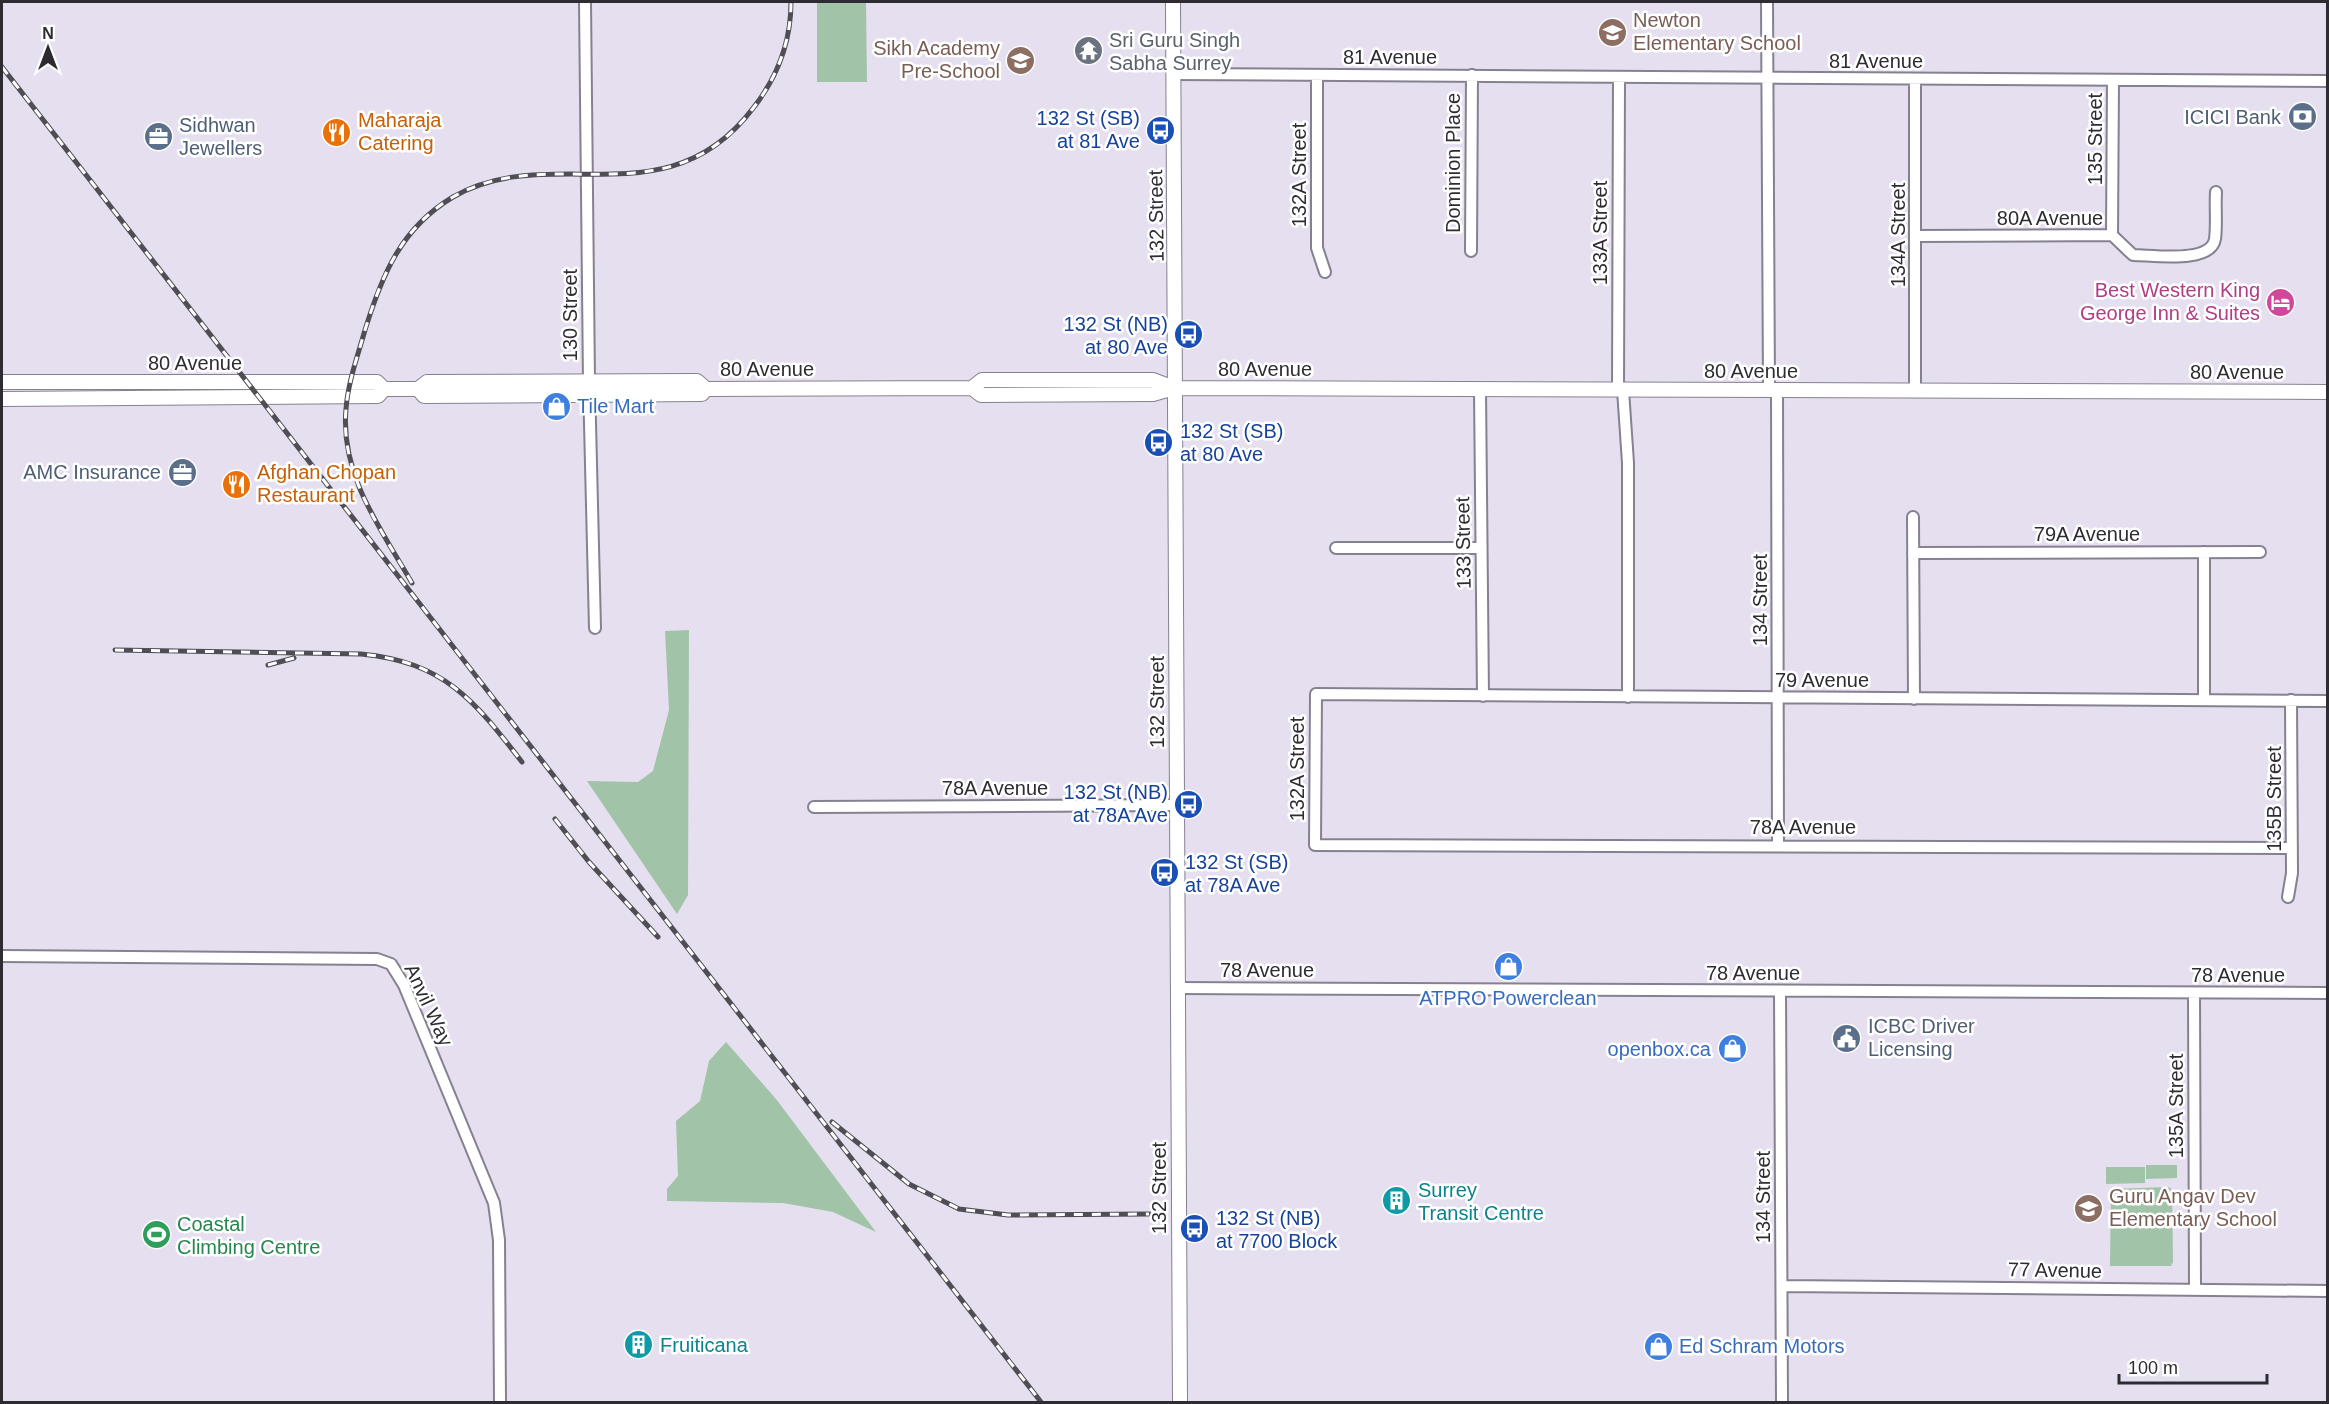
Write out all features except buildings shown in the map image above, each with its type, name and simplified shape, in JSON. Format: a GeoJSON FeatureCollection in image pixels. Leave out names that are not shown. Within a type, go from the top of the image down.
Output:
{"type":"FeatureCollection","features":[{"type":"Feature","properties":{"kind":"main road","name":"132 Street"},"geometry":{"type":"LineString","coordinates":[[1173,2],[1180,1402]]}},
{"type":"Feature","properties":{"kind":"main road","name":"80 Avenue"},"geometry":{"type":"LineString","coordinates":[[2,382],[377,382],[384,389],[417,389],[427,382],[589,388],[697,381],[706,388],[972,388],[982,380],[1153,380],[1174,388],[2328,392]]}},
{"type":"Feature","properties":{"kind":"main road"},"geometry":{"type":"LineString","coordinates":[[135,398],[137,391],[163,390],[169,382]]}},
{"type":"Feature","properties":{"kind":"main road","name":"80 Avenue"},"geometry":{"type":"LineString","coordinates":[[2,399],[378,396],[384,389]]}},
{"type":"Feature","properties":{"kind":"street","name":"130 Street"},"geometry":{"type":"LineString","coordinates":[[585,2],[594,628]]}},
{"type":"Feature","properties":{"kind":"street","name":"134 Street"},"geometry":{"type":"LineString","coordinates":[[1767,2],[1778,698],[1778,845]]}},
{"type":"Feature","properties":{"kind":"street","name":"81 Avenue"},"geometry":{"type":"LineString","coordinates":[[1173,74],[2328,81]]}},
{"type":"Feature","properties":{"kind":"street","name":"132A Street"},"geometry":{"type":"LineString","coordinates":[[1317,75],[1317,248],[1325,272]]}},
{"type":"Feature","properties":{"kind":"street","name":"Dominion Place"},"geometry":{"type":"LineString","coordinates":[[1471,251],[1472,75]]}},
{"type":"Feature","properties":{"kind":"street","name":"133A Street"},"geometry":{"type":"LineString","coordinates":[[1619,77],[1621,390],[1628,463],[1628,697]]}},
{"type":"Feature","properties":{"kind":"street","name":"134A Street"},"geometry":{"type":"LineString","coordinates":[[1915,79],[1915,391]]}},
{"type":"Feature","properties":{"kind":"street","name":"135 Street"},"geometry":{"type":"LineString","coordinates":[[2112,235],[2113,80]]}},
{"type":"Feature","properties":{"kind":"street","name":"80A Avenue"},"geometry":{"type":"LineString","coordinates":[[1916,236],[2112,235],[2133,255],[2200,255],[2210,249],[2215,241],[2216,192]]}},
{"type":"Feature","properties":{"kind":"street","name":"133 Street"},"geometry":{"type":"LineString","coordinates":[[1480,390],[1482,696]]}},
{"type":"Feature","properties":{"kind":"street"},"geometry":{"type":"LineString","coordinates":[[1913,517],[1914,699]]}},
{"type":"Feature","properties":{"kind":"street"},"geometry":{"type":"LineString","coordinates":[[1336,548],[1481,548]]}},
{"type":"Feature","properties":{"kind":"street"},"geometry":{"type":"LineString","coordinates":[[2204,552],[2204,700]]}},
{"type":"Feature","properties":{"kind":"street","name":"79A Avenue"},"geometry":{"type":"LineString","coordinates":[[1913,553],[2260,552]]}},
{"type":"Feature","properties":{"kind":"street","name":"132A Street"},"geometry":{"type":"LineString","coordinates":[[1315,845],[1316,694]]}},
{"type":"Feature","properties":{"kind":"street","name":"79 Avenue"},"geometry":{"type":"LineString","coordinates":[[1316,694],[2328,700]]}},
{"type":"Feature","properties":{"kind":"street","name":"135B Street"},"geometry":{"type":"LineString","coordinates":[[2288,897],[2292,848],[2291,700]]}},
{"type":"Feature","properties":{"kind":"street","name":"78A Avenue"},"geometry":{"type":"LineString","coordinates":[[814,807],[1176,805]]}},
{"type":"Feature","properties":{"kind":"street","name":"78A Avenue"},"geometry":{"type":"LineString","coordinates":[[1315,845],[2292,848]]}},
{"type":"Feature","properties":{"kind":"street","name":"Anvil Way"},"geometry":{"type":"LineString","coordinates":[[2,956],[377,959],[391,964],[402,980],[494,1203],[499,1240],[500,1402]]}},
{"type":"Feature","properties":{"kind":"street","name":"78 Avenue"},"geometry":{"type":"LineString","coordinates":[[1177,988],[2328,993]]}},
{"type":"Feature","properties":{"kind":"street","name":"134 Street"},"geometry":{"type":"LineString","coordinates":[[1780,991],[1782,1402]]}},
{"type":"Feature","properties":{"kind":"street","name":"135A Street"},"geometry":{"type":"LineString","coordinates":[[2194,993],[2195,1290]]}},
{"type":"Feature","properties":{"kind":"street","name":"77 Avenue"},"geometry":{"type":"LineString","coordinates":[[1782,1286],[2328,1291]]}},
{"type":"Feature","properties":{"kind":"green space"},"geometry":{"type":"Polygon","coordinates":[[[817,2],[866,2],[867,82],[817,82],[817,2]]]}},
{"type":"Feature","properties":{"kind":"green space"},"geometry":{"type":"Polygon","coordinates":[[[689,630],[688,895],[677,914],[587,781],[638,782],[653,771],[669,710],[665,631],[689,630]]]}},
{"type":"Feature","properties":{"kind":"green space"},"geometry":{"type":"Polygon","coordinates":[[[726,1042],[776,1099],[876,1232],[833,1212],[783,1203],[667,1201],[667,1189],[678,1176],[676,1121],[700,1101],[709,1061],[726,1042]]]}},
{"type":"Feature","properties":{"kind":"green space"},"geometry":{"type":"Polygon","coordinates":[[[2146,1165],[2177,1165],[2177,1178],[2146,1179],[2146,1165]]]}},
{"type":"Feature","properties":{"kind":"green space"},"geometry":{"type":"Polygon","coordinates":[[[2106,1167],[2145,1167],[2145,1183],[2106,1184],[2106,1167]]]}},
{"type":"Feature","properties":{"kind":"green space"},"geometry":{"type":"Polygon","coordinates":[[[2168,1187],[2172,1189],[2173,1262],[2171,1266],[2110,1266],[2111,1189],[2168,1187]]]}},
{"type":"Feature","properties":{"kind":"railway"},"geometry":{"type":"LineString","coordinates":[[412,583],[365,500],[349,456],[346,433],[347,399],[354,369],[379,290],[396,254],[407,238],[435,209],[453,197],[491,182],[530,175],[647,171],[684,162],[720,142],[754,107],[770,83],[786,44],[791,2]]}},
{"type":"Feature","properties":{"kind":"railway"},"geometry":{"type":"LineString","coordinates":[[2,67],[1041,1402]]}},
{"type":"Feature","properties":{"kind":"railway"},"geometry":{"type":"LineString","coordinates":[[115,650],[361,654],[390,658],[436,675],[455,688],[488,720],[522,762]]}},
{"type":"Feature","properties":{"kind":"railway"},"geometry":{"type":"LineString","coordinates":[[268,665],[294,658]]}},
{"type":"Feature","properties":{"kind":"railway"},"geometry":{"type":"LineString","coordinates":[[555,819],[589,862],[658,937]]}},
{"type":"Feature","properties":{"kind":"railway"},"geometry":{"type":"LineString","coordinates":[[832,1122],[909,1184],[959,1209],[1008,1215],[1149,1214]]}},
{"type":"Feature","properties":{"kind":"place","name":"Newton Elementary School"},"geometry":{"type":"Point","coordinates":[1612,32]}},
{"type":"Feature","properties":{"kind":"place","name":"Sri Guru Singh Sabha Surrey"},"geometry":{"type":"Point","coordinates":[1088,51]}},
{"type":"Feature","properties":{"kind":"place","name":"Sikh Academy Pre-School"},"geometry":{"type":"Point","coordinates":[1021,60]}},
{"type":"Feature","properties":{"kind":"place","name":"ICICI Bank"},"geometry":{"type":"Point","coordinates":[2302,117]}},
{"type":"Feature","properties":{"kind":"place","name":"132 St (SB) at 81 Ave"},"geometry":{"type":"Point","coordinates":[1161,130]}},
{"type":"Feature","properties":{"kind":"place","name":"Maharaja Catering"},"geometry":{"type":"Point","coordinates":[337,132]}},
{"type":"Feature","properties":{"kind":"place","name":"Sidhwan Jewellers"},"geometry":{"type":"Point","coordinates":[158,137]}},
{"type":"Feature","properties":{"kind":"place","name":"Best Western King George Inn & Suites"},"geometry":{"type":"Point","coordinates":[2281,302]}},
{"type":"Feature","properties":{"kind":"place","name":"132 St (NB) at 80 Ave"},"geometry":{"type":"Point","coordinates":[1189,335]}},
{"type":"Feature","properties":{"kind":"place","name":"Tile Mart"},"geometry":{"type":"Point","coordinates":[556,406]}},
{"type":"Feature","properties":{"kind":"place","name":"132 St (SB) at 80 Ave"},"geometry":{"type":"Point","coordinates":[1159,443]}},
{"type":"Feature","properties":{"kind":"place","name":"AMC Insurance"},"geometry":{"type":"Point","coordinates":[182,472]}},
{"type":"Feature","properties":{"kind":"place","name":"Afghan Chopan Restaurant"},"geometry":{"type":"Point","coordinates":[236,484]}},
{"type":"Feature","properties":{"kind":"place","name":"132 St (NB) at 78A Ave"},"geometry":{"type":"Point","coordinates":[1189,804]}},
{"type":"Feature","properties":{"kind":"place","name":"132 St (SB) at 78A Ave"},"geometry":{"type":"Point","coordinates":[1164,873]}},
{"type":"Feature","properties":{"kind":"place","name":"ATPRO Powerclean"},"geometry":{"type":"Point","coordinates":[1508,967]}},
{"type":"Feature","properties":{"kind":"place","name":"ICBC Driver Licensing"},"geometry":{"type":"Point","coordinates":[1847,1038]}},
{"type":"Feature","properties":{"kind":"place","name":"openbox.ca"},"geometry":{"type":"Point","coordinates":[1732,1049]}},
{"type":"Feature","properties":{"kind":"place","name":"Surrey Transit Centre"},"geometry":{"type":"Point","coordinates":[1397,1201]}},
{"type":"Feature","properties":{"kind":"place","name":"Guru Angav Dev Elementary School"},"geometry":{"type":"Point","coordinates":[2088,1208]}},
{"type":"Feature","properties":{"kind":"place","name":"132 St (NB) at 7700 Block"},"geometry":{"type":"Point","coordinates":[1195,1229]}},
{"type":"Feature","properties":{"kind":"place","name":"Coastal Climbing Centre"},"geometry":{"type":"Point","coordinates":[156,1235]}},
{"type":"Feature","properties":{"kind":"place","name":"Fruiticana"},"geometry":{"type":"Point","coordinates":[639,1345]}},
{"type":"Feature","properties":{"kind":"place","name":"Ed Schram Motors"},"geometry":{"type":"Point","coordinates":[1658,1346]}}]}
